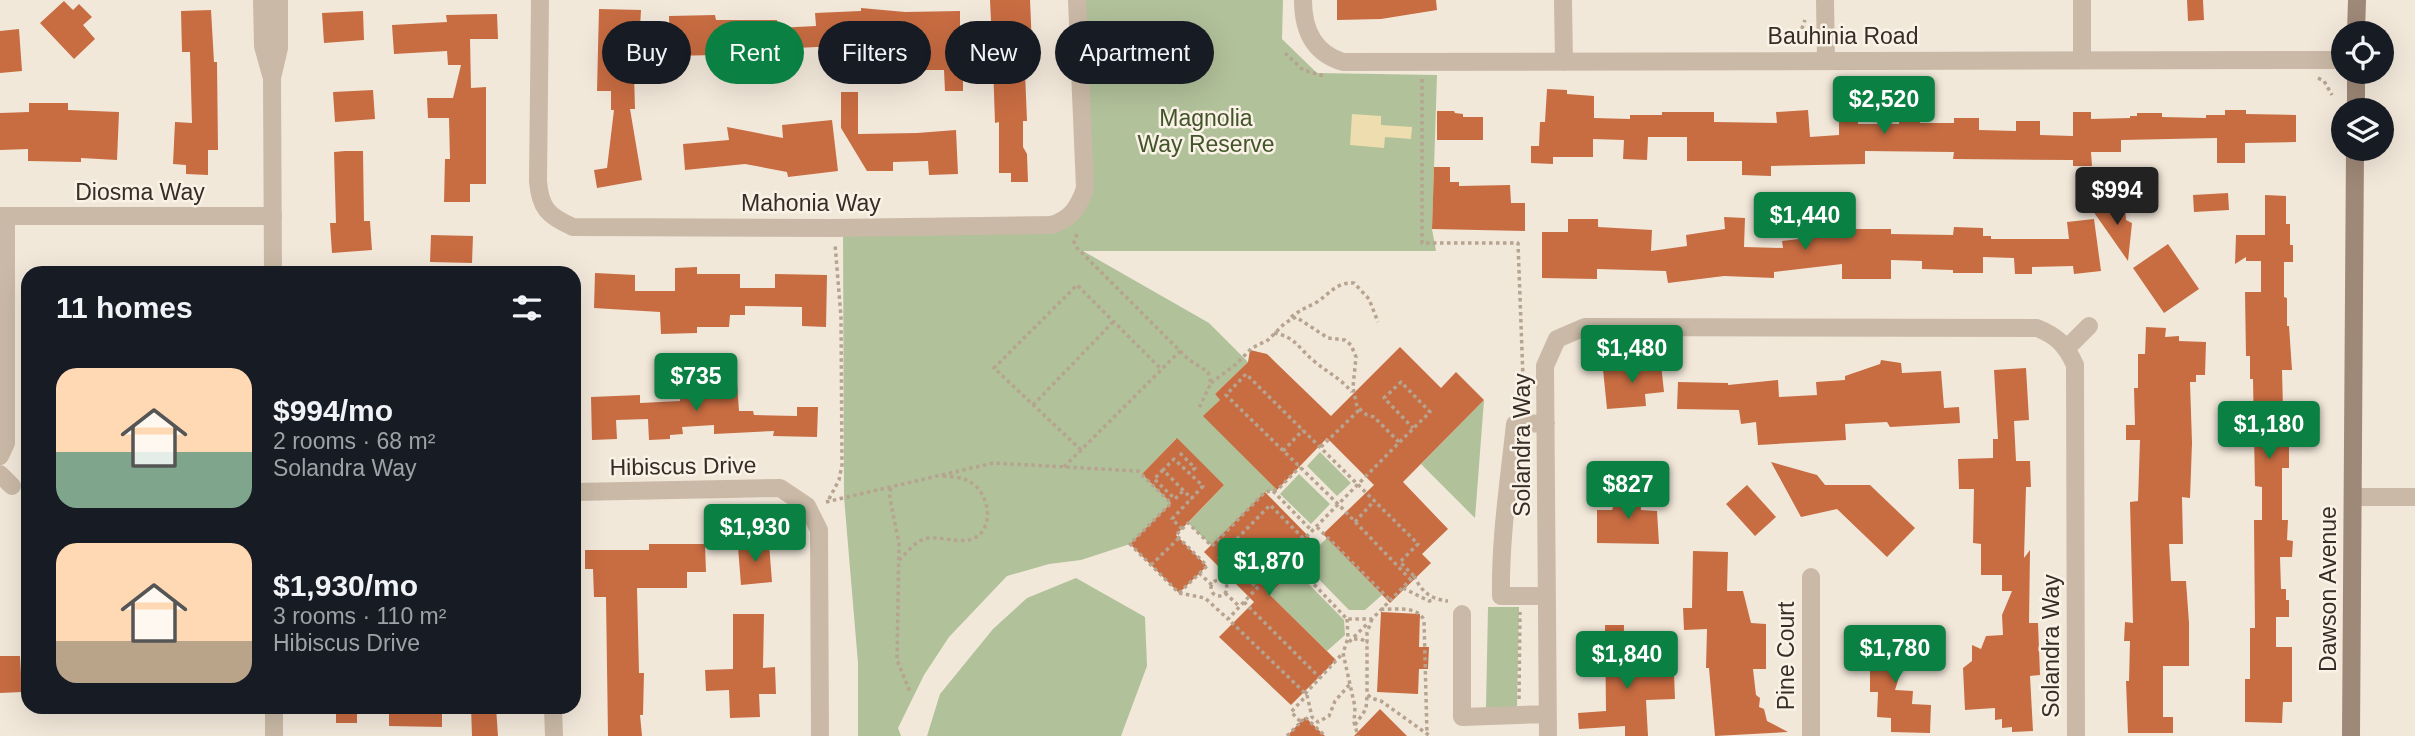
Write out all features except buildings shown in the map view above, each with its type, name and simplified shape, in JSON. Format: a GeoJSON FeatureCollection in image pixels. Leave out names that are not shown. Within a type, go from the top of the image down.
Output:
{"type":"FeatureCollection","features":[{"type":"Feature","properties":{"kind":"main road"},"geometry":{"type":"LineString","coordinates":[[2356,21],[2357,0]]}},
{"type":"Feature","properties":{"kind":"main road","name":"Dawson Avenue"},"geometry":{"type":"LineString","coordinates":[[2351,736],[2355,161]]}},
{"type":"Feature","properties":{"kind":"street"},"geometry":{"type":"LineString","coordinates":[[262,0],[263,46],[272,78]]}},
{"type":"Feature","properties":{"kind":"street"},"geometry":{"type":"LineString","coordinates":[[273,266],[272,78],[279,48],[279,0]]}},
{"type":"Feature","properties":{"kind":"street","name":"Mahonia Way"},"geometry":{"type":"LineString","coordinates":[[540,0],[537,181],[539,195],[546,211],[556,220],[573,227],[833,228],[1051,225],[1066,221],[1081,200],[1085,188],[1076,0]]}},
{"type":"Feature","properties":{"kind":"street","name":"Bauhinia Road"},"geometry":{"type":"LineString","coordinates":[[1303,0],[1303,21],[1315,42],[1332,57],[1343,62],[2331,60]]}},
{"type":"Feature","properties":{"kind":"street"},"geometry":{"type":"LineString","coordinates":[[1563,0],[1564,62]]}},
{"type":"Feature","properties":{"kind":"street"},"geometry":{"type":"LineString","coordinates":[[1825,0],[1826,60]]}},
{"type":"Feature","properties":{"kind":"street"},"geometry":{"type":"LineString","coordinates":[[2082,0],[2082,60]]}},
{"type":"Feature","properties":{"kind":"street","name":"Diosma Way"},"geometry":{"type":"LineString","coordinates":[[0,456],[6,443],[3,216],[273,216]]}},
{"type":"Feature","properties":{"kind":"street"},"geometry":{"type":"LineString","coordinates":[[2067,348],[2089,326]]}},
{"type":"Feature","properties":{"kind":"street","name":"Solandra Way"},"geometry":{"type":"LineString","coordinates":[[1548,736],[1545,366],[1557,339],[1586,327],[2037,328],[2053,334],[2067,348],[2075,365],[2076,736]]}},
{"type":"Feature","properties":{"kind":"street"},"geometry":{"type":"LineString","coordinates":[[1546,423],[1516,424],[1506,519],[1500,548],[1501,596],[1547,596]]}},
{"type":"Feature","properties":{"kind":"street","name":"Hibiscus Drive"},"geometry":{"type":"LineString","coordinates":[[581,492],[780,488],[807,506]]}},
{"type":"Feature","properties":{"kind":"street"},"geometry":{"type":"LineString","coordinates":[[2353,497],[2415,497]]}},
{"type":"Feature","properties":{"kind":"street"},"geometry":{"type":"LineString","coordinates":[[807,506],[819,530],[820,736]]}},
{"type":"Feature","properties":{"kind":"street","name":"Pine Court"},"geometry":{"type":"LineString","coordinates":[[1811,577],[1811,736]]}},
{"type":"Feature","properties":{"kind":"street"},"geometry":{"type":"LineString","coordinates":[[1462,614],[1462,716],[1547,714]]}},
{"type":"Feature","properties":{"kind":"street"},"geometry":{"type":"LineString","coordinates":[[274,714],[274,736]]}},
{"type":"Feature","properties":{"kind":"street"},"geometry":{"type":"LineString","coordinates":[[553,714],[554,736]]}},
{"type":"Feature","properties":{"kind":"path"},"geometry":{"type":"LineString","coordinates":[[1422,62],[1422,243],[1518,243],[1525,423]]}},
{"type":"Feature","properties":{"kind":"path"},"geometry":{"type":"LineString","coordinates":[[1082,227],[1075,237],[1077,248],[1180,351],[1208,372],[1211,383]]}},
{"type":"Feature","properties":{"kind":"path"},"geometry":{"type":"LineString","coordinates":[[828,501],[837,487],[842,465],[841,317],[833,228]]}},
{"type":"Feature","properties":{"kind":"path"},"geometry":{"type":"LineString","coordinates":[[1199,408],[1211,383],[1252,348],[1263,343],[1301,308],[1318,301],[1338,286],[1354,283],[1369,299],[1378,322]]}},
{"type":"Feature","properties":{"kind":"path"},"geometry":{"type":"LineString","coordinates":[[1081,450],[994,368],[1077,285],[1162,370]]}},
{"type":"Feature","properties":{"kind":"path"},"geometry":{"type":"LineString","coordinates":[[1284,323],[1296,317],[1328,338],[1345,340],[1351,345],[1356,357],[1353,394]]}},
{"type":"Feature","properties":{"kind":"path"},"geometry":{"type":"LineString","coordinates":[[1033,405],[1114,321]]}},
{"type":"Feature","properties":{"kind":"path"},"geometry":{"type":"LineString","coordinates":[[1274,333],[1286,335],[1295,341],[1315,362],[1340,378],[1353,394],[1359,410],[1374,417],[1400,443]]}},
{"type":"Feature","properties":{"kind":"path"},"geometry":{"type":"LineString","coordinates":[[1064,467],[1180,351]]}},
{"type":"Feature","properties":{"kind":"path"},"geometry":{"type":"LineString","coordinates":[[1345,647],[1414,576],[1399,564],[1355,522],[1226,395],[1246,374],[1418,544],[1399,564]]}},
{"type":"Feature","properties":{"kind":"path"},"geometry":{"type":"LineString","coordinates":[[1228,619],[1430,412],[1401,382],[1384,398],[1413,428]]}},
{"type":"Feature","properties":{"kind":"path"},"geometry":{"type":"LineString","coordinates":[[1321,447],[1359,410]]}},
{"type":"Feature","properties":{"kind":"path"},"geometry":{"type":"LineString","coordinates":[[1283,450],[1303,430]]}},
{"type":"Feature","properties":{"kind":"path"},"geometry":{"type":"LineString","coordinates":[[1180,453],[1195,468],[1190,473]]}},
{"type":"Feature","properties":{"kind":"path"},"geometry":{"type":"LineString","coordinates":[[1182,529],[1172,519],[1203,486],[1174,458],[1154,479],[1175,499],[1183,491]]}},
{"type":"Feature","properties":{"kind":"path"},"geometry":{"type":"LineString","coordinates":[[807,506],[993,463],[1138,471],[1171,503],[1130,544],[1179,593],[1209,601],[1306,695],[1312,717],[1318,722],[1329,716],[1335,701],[1350,684]]}},
{"type":"Feature","properties":{"kind":"path"},"geometry":{"type":"LineString","coordinates":[[1179,593],[1207,566],[1176,535],[1188,523],[1212,546],[1265,492],[1277,490],[1300,467]]}},
{"type":"Feature","properties":{"kind":"path"},"geometry":{"type":"LineString","coordinates":[[1163,470],[1192,499]]}},
{"type":"Feature","properties":{"kind":"path"},"geometry":{"type":"LineString","coordinates":[[899,560],[914,544],[924,539],[941,537],[955,541],[970,540],[980,534],[988,522],[983,495],[971,482],[939,476]]}},
{"type":"Feature","properties":{"kind":"path"},"geometry":{"type":"LineString","coordinates":[[891,487],[889,493],[899,544],[897,660],[910,692]]}},
{"type":"Feature","properties":{"kind":"path"},"geometry":{"type":"LineString","coordinates":[[1273,491],[1312,531]]}},
{"type":"Feature","properties":{"kind":"path"},"geometry":{"type":"LineString","coordinates":[[1355,522],[1375,500]]}},
{"type":"Feature","properties":{"kind":"path"},"geometry":{"type":"LineString","coordinates":[[1218,558],[1270,505],[1304,539]]}},
{"type":"Feature","properties":{"kind":"path"},"geometry":{"type":"LineString","coordinates":[[1317,527],[1390,600]]}},
{"type":"Feature","properties":{"kind":"path"},"geometry":{"type":"LineString","coordinates":[[1151,565],[1179,538]]}},
{"type":"Feature","properties":{"kind":"path"},"geometry":{"type":"LineString","coordinates":[[1232,544],[1267,578]]}},
{"type":"Feature","properties":{"kind":"path"},"geometry":{"type":"LineString","coordinates":[[1287,556],[1347,619],[1348,638],[1343,653],[1291,712],[1301,722]]}},
{"type":"Feature","properties":{"kind":"path"},"geometry":{"type":"LineString","coordinates":[[1237,559],[1232,564],[1257,588]]}},
{"type":"Feature","properties":{"kind":"path"},"geometry":{"type":"LineString","coordinates":[[1199,573],[1212,584],[1212,592],[1215,595]]}},
{"type":"Feature","properties":{"kind":"path"},"geometry":{"type":"LineString","coordinates":[[1212,584],[1223,581],[1227,588],[1225,593]]}},
{"type":"Feature","properties":{"kind":"path"},"geometry":{"type":"LineString","coordinates":[[1403,588],[1429,601],[1438,600]]}},
{"type":"Feature","properties":{"kind":"path"},"geometry":{"type":"LineString","coordinates":[[1209,601],[1215,595],[1225,593]]}},
{"type":"Feature","properties":{"kind":"path"},"geometry":{"type":"LineString","coordinates":[[1225,593],[1240,606]]}},
{"type":"Feature","properties":{"kind":"path"},"geometry":{"type":"LineString","coordinates":[[1244,602],[1320,678]]}},
{"type":"Feature","properties":{"kind":"path"},"geometry":{"type":"LineString","coordinates":[[1381,609],[1415,610],[1422,614],[1428,735]]}},
{"type":"Feature","properties":{"kind":"path"},"geometry":{"type":"LineString","coordinates":[[1347,619],[1372,619]]}},
{"type":"Feature","properties":{"kind":"path"},"geometry":{"type":"LineString","coordinates":[[1355,725],[1366,709],[1368,627],[1372,619]]}},
{"type":"Feature","properties":{"kind":"path"},"geometry":{"type":"LineString","coordinates":[[1350,640],[1357,638],[1368,643]]}},
{"type":"Feature","properties":{"kind":"path"},"geometry":{"type":"LineString","coordinates":[[1343,653],[1355,706],[1358,736]]}},
{"type":"Feature","properties":{"kind":"path"},"geometry":{"type":"LineString","coordinates":[[1367,694],[1428,735]]}},
{"type":"Feature","properties":{"kind":"path"},"geometry":{"type":"LineString","coordinates":[[1287,736],[1305,717],[1325,736]]}},
{"type":"Feature","properties":{"kind":"green space","name":"Magnolia Way Reserve"},"geometry":{"type":"Polygon","coordinates":[[[1085,0],[1283,0],[1282,39],[1317,73],[1437,75],[1432,229],[1436,251],[1083,251],[1209,323],[1248,362],[1215,394],[1220,400],[1204,416],[1277,490],[1265,492],[1212,546],[1188,523],[1224,485],[1176,439],[1142,474],[1171,503],[1130,544],[1081,560],[1049,564],[1007,576],[949,637],[924,675],[898,728],[901,736],[858,736],[858,663],[844,497],[843,224],[1061,216],[1085,187],[1085,84],[1214,84],[1214,21],[1085,21],[1085,0]]]}},
{"type":"Feature","properties":{"kind":"green space"},"geometry":{"type":"Polygon","coordinates":[[[1484,400],[1475,518],[1421,464],[1484,400]]]}},
{"type":"Feature","properties":{"kind":"green space"},"geometry":{"type":"Polygon","coordinates":[[[1320,452],[1351,483],[1337,496],[1307,466],[1320,452]]]}},
{"type":"Feature","properties":{"kind":"green space"},"geometry":{"type":"Polygon","coordinates":[[[1299,474],[1330,504],[1311,524],[1280,494],[1299,474]]]}},
{"type":"Feature","properties":{"kind":"green space"},"geometry":{"type":"Polygon","coordinates":[[[1327,538],[1382,595],[1365,610],[1349,610],[1302,562],[1327,538]]]}},
{"type":"Feature","properties":{"kind":"green space"},"geometry":{"type":"Polygon","coordinates":[[[1294,569],[1344,620],[1345,635],[1327,651],[1269,594],[1294,569]]]}},
{"type":"Feature","properties":{"kind":"green space"},"geometry":{"type":"Polygon","coordinates":[[[1076,578],[1145,617],[1147,666],[1121,736],[927,736],[940,694],[993,629],[1027,598],[1076,578]]]}},
{"type":"Feature","properties":{"kind":"green space"},"geometry":{"type":"Polygon","coordinates":[[[1488,607],[1519,607],[1517,707],[1486,707],[1488,607]]]}},
{"type":"Feature","properties":{"kind":"sand"},"geometry":{"type":"Polygon","coordinates":[[[1352,114],[1381,116],[1381,125],[1412,127],[1411,139],[1385,137],[1384,148],[1350,145],[1352,114]]]}}]}
